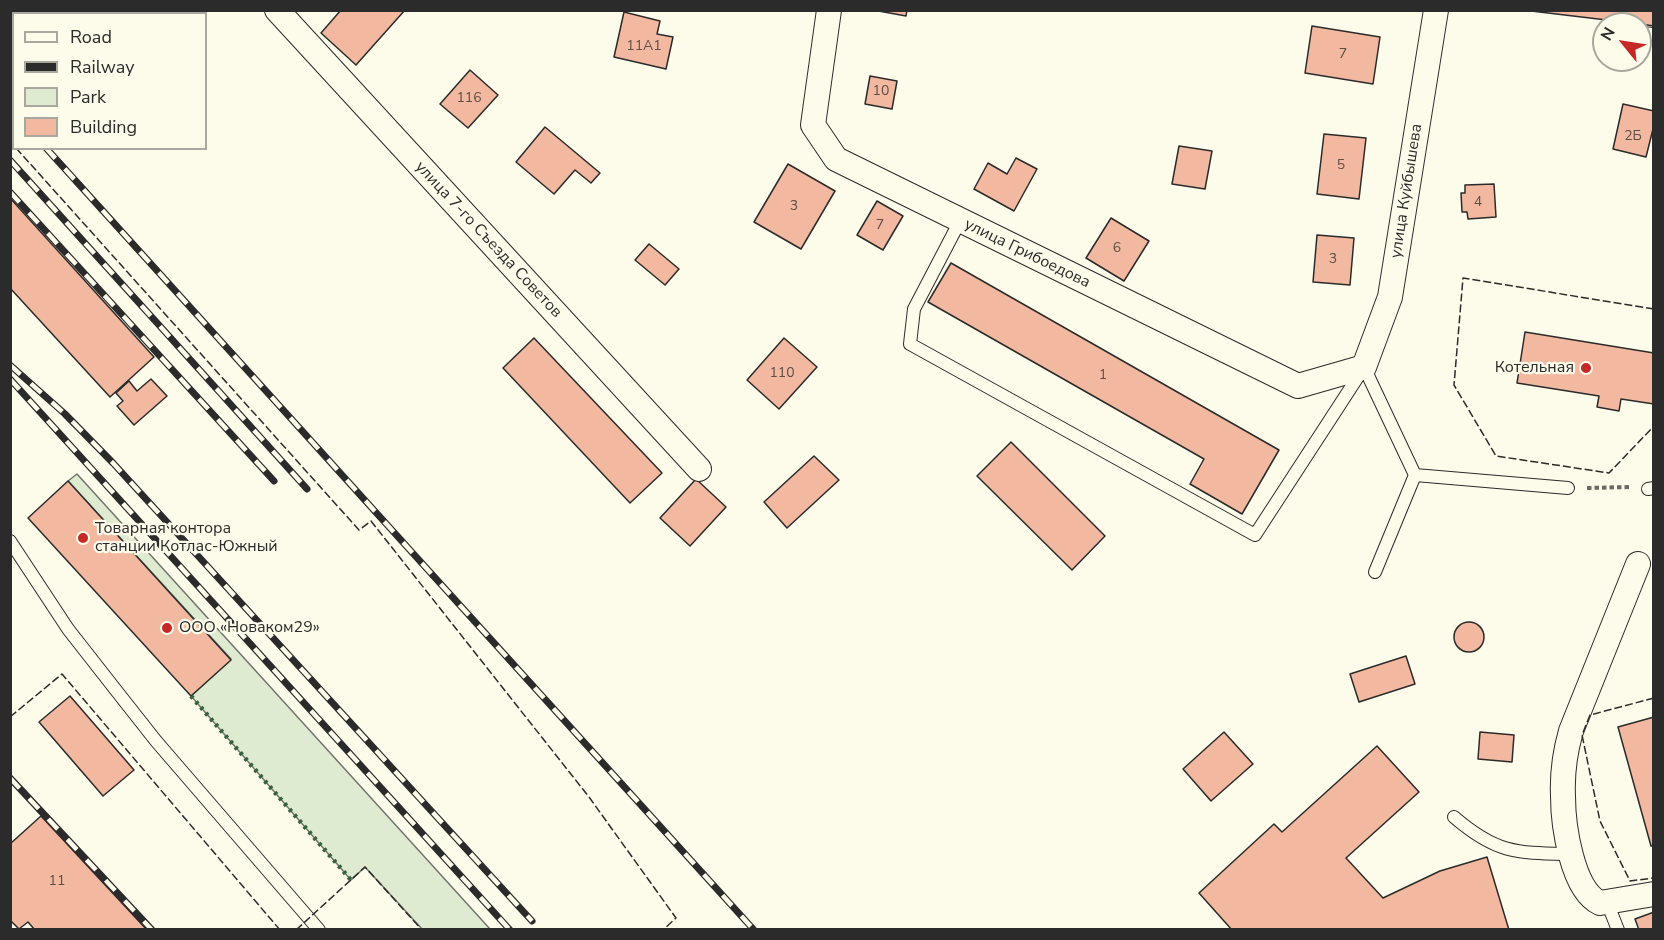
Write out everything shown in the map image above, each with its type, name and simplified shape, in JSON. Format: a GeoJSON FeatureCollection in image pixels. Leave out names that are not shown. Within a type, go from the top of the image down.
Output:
{"type":"FeatureCollection","features":[{"type":"Feature","properties":{"kind":"street","name":"улица 7-го Съезда Советов"},"geometry":{"type":"LineString","coordinates":[[276,10],[699,469]]}},
{"type":"Feature","properties":{"kind":"street","name":"улица Грибоедова"},"geometry":{"type":"LineString","coordinates":[[829,10],[813,125],[836,159],[1298,386],[1364,367]]}},
{"type":"Feature","properties":{"kind":"street","name":"улица Куйбышева"},"geometry":{"type":"LineString","coordinates":[[1364,367],[1390,297],[1436,10]]}},
{"type":"Feature","properties":{"kind":"street"},"geometry":{"type":"LineString","coordinates":[[1638,564],[1579,707],[1566,751],[1563,796],[1571,854],[1587,894],[1600,903],[1653,894]]}},
{"type":"Feature","properties":{"kind":"lane"},"geometry":{"type":"LineString","coordinates":[[960,221],[914,309],[910,344],[1255,535],[1364,367]]}},
{"type":"Feature","properties":{"kind":"lane"},"geometry":{"type":"LineString","coordinates":[[1364,367],[1415,475],[1375,572]]}},
{"type":"Feature","properties":{"kind":"lane"},"geometry":{"type":"LineString","coordinates":[[1415,475],[1568,488]]}},
{"type":"Feature","properties":{"kind":"lane"},"geometry":{"type":"LineString","coordinates":[[10,541],[68,629],[156,741],[319,930]]}},
{"type":"Feature","properties":{"kind":"lane"},"geometry":{"type":"LineString","coordinates":[[1454,817],[1476,836],[1510,851],[1571,854]]}},
{"type":"Feature","properties":{"kind":"lane"},"geometry":{"type":"LineString","coordinates":[[1607,902],[1618,930]]}},
{"type":"Feature","properties":{"kind":"path"},"geometry":{"type":"LineString","coordinates":[[1568,488],[1651,488]]}},
{"type":"Feature","properties":{"kind":"green space"},"geometry":{"type":"Polygon","coordinates":[[[77,474],[490,929],[422,929],[365,867],[351,880],[191,696],[231,659],[68,481],[77,474]]]}},
{"type":"Feature","properties":{"kind":"building"},"geometry":{"type":"Polygon","coordinates":[[[341,10],[405,10],[356,65],[321,33],[341,10]]]}},
{"type":"Feature","properties":{"kind":"building"},"geometry":{"type":"Polygon","coordinates":[[[873,10],[907,10],[906,16],[873,10]]]}},
{"type":"Feature","properties":{"kind":"building"},"geometry":{"type":"Polygon","coordinates":[[[1523,10],[1654,10],[1654,26],[1652,26],[1652,12],[1592,12],[1592,18],[1523,10]]]}},
{"type":"Feature","properties":{"kind":"building"},"geometry":{"type":"Polygon","coordinates":[[[624,12],[660,21],[657,34],[673,37],[666,69],[614,57],[624,12]]]}},
{"type":"Feature","properties":{"kind":"building"},"geometry":{"type":"Polygon","coordinates":[[[1312,26],[1380,37],[1373,84],[1305,73],[1312,26]]]}},
{"type":"Feature","properties":{"kind":"building"},"geometry":{"type":"Polygon","coordinates":[[[470,70],[498,95],[468,128],[440,104],[470,70]]]}},
{"type":"Feature","properties":{"kind":"building"},"geometry":{"type":"Polygon","coordinates":[[[870,76],[897,81],[892,109],[865,104],[870,76]]]}},
{"type":"Feature","properties":{"kind":"building"},"geometry":{"type":"Polygon","coordinates":[[[1623,104],[1654,111],[1654,125],[1646,157],[1613,149],[1623,104]]]}},
{"type":"Feature","properties":{"kind":"building"},"geometry":{"type":"Polygon","coordinates":[[[545,127],[600,173],[591,183],[575,170],[554,194],[516,162],[545,127]]]}},
{"type":"Feature","properties":{"kind":"building"},"geometry":{"type":"Polygon","coordinates":[[[1324,134],[1366,138],[1359,199],[1317,194],[1324,134]]]}},
{"type":"Feature","properties":{"kind":"building"},"geometry":{"type":"Polygon","coordinates":[[[1179,146],[1212,151],[1205,189],[1172,184],[1179,146]]]}},
{"type":"Feature","properties":{"kind":"building"},"geometry":{"type":"Polygon","coordinates":[[[1016,158],[1037,169],[1014,211],[974,189],[988,163],[1007,174],[1016,158]]]}},
{"type":"Feature","properties":{"kind":"building"},"geometry":{"type":"Polygon","coordinates":[[[788,164],[835,191],[801,249],[754,222],[788,164]]]}},
{"type":"Feature","properties":{"kind":"building"},"geometry":{"type":"Polygon","coordinates":[[[1494,184],[1496,217],[1468,219],[1467,212],[1462,212],[1461,193],[1465,193],[1465,185],[1494,184]]]}},
{"type":"Feature","properties":{"kind":"building"},"geometry":{"type":"Polygon","coordinates":[[[10,198],[154,357],[110,397],[10,288],[10,198]]]}},
{"type":"Feature","properties":{"kind":"building"},"geometry":{"type":"Polygon","coordinates":[[[877,201],[903,216],[883,250],[857,235],[877,201]]]}},
{"type":"Feature","properties":{"kind":"building"},"geometry":{"type":"Polygon","coordinates":[[[1111,218],[1149,241],[1124,281],[1086,258],[1111,218]]]}},
{"type":"Feature","properties":{"kind":"building"},"geometry":{"type":"Polygon","coordinates":[[[1317,235],[1354,238],[1350,285],[1313,282],[1317,235]]]}},
{"type":"Feature","properties":{"kind":"building"},"geometry":{"type":"Polygon","coordinates":[[[649,244],[679,269],[665,285],[635,260],[649,244]]]}},
{"type":"Feature","properties":{"kind":"building"},"geometry":{"type":"Polygon","coordinates":[[[951,263],[1279,450],[1242,514],[1190,484],[1204,459],[928,302],[951,263]]]}},
{"type":"Feature","properties":{"kind":"building","name":"Котельная"},"geometry":{"type":"Polygon","coordinates":[[[1525,332],[1654,353],[1654,404],[1621,399],[1619,411],[1597,407],[1599,396],[1517,383],[1525,332]]]}},
{"type":"Feature","properties":{"kind":"building"},"geometry":{"type":"Polygon","coordinates":[[[534,338],[662,473],[630,503],[503,368],[534,338]]]}},
{"type":"Feature","properties":{"kind":"building"},"geometry":{"type":"Polygon","coordinates":[[[784,338],[817,367],[779,409],[747,380],[784,338]]]}},
{"type":"Feature","properties":{"kind":"building"},"geometry":{"type":"Polygon","coordinates":[[[151,379],[167,396],[134,425],[117,406],[123,401],[116,393],[129,381],[137,391],[151,379]]]}},
{"type":"Feature","properties":{"kind":"building"},"geometry":{"type":"Polygon","coordinates":[[[1011,442],[1105,536],[1072,570],[977,476],[1011,442]]]}},
{"type":"Feature","properties":{"kind":"building"},"geometry":{"type":"Polygon","coordinates":[[[814,456],[839,480],[787,528],[764,502],[814,456]]]}},
{"type":"Feature","properties":{"kind":"building"},"geometry":{"type":"Polygon","coordinates":[[[696,479],[726,507],[690,546],[660,518],[696,479]]]}},
{"type":"Feature","properties":{"kind":"building"},"geometry":{"type":"Polygon","coordinates":[[[68,481],[231,660],[191,696],[28,518],[68,481]]]}},
{"type":"Feature","properties":{"kind":"building"},"geometry":{"type":"Polygon","coordinates":[[[1469,622],[1480,626],[1484,637],[1480,648],[1469,652],[1458,648],[1454,637],[1458,626],[1469,622]]]}},
{"type":"Feature","properties":{"kind":"building"},"geometry":{"type":"Polygon","coordinates":[[[1406,656],[1415,684],[1359,702],[1350,674],[1406,656]]]}},
{"type":"Feature","properties":{"kind":"building"},"geometry":{"type":"Polygon","coordinates":[[[70,696],[134,770],[103,796],[39,722],[70,696]]]}},
{"type":"Feature","properties":{"kind":"building"},"geometry":{"type":"Polygon","coordinates":[[[1654,717],[1654,846],[1651,846],[1618,727],[1654,717]]]}},
{"type":"Feature","properties":{"kind":"building"},"geometry":{"type":"Polygon","coordinates":[[[1224,732],[1253,764],[1211,801],[1183,769],[1224,732]]]}},
{"type":"Feature","properties":{"kind":"building"},"geometry":{"type":"Polygon","coordinates":[[[1480,732],[1514,735],[1512,762],[1478,759],[1480,732]]]}},
{"type":"Feature","properties":{"kind":"building"},"geometry":{"type":"Polygon","coordinates":[[[1377,746],[1419,792],[1346,858],[1383,898],[1440,871],[1487,857],[1509,930],[1232,930],[1199,893],[1274,824],[1282,832],[1377,746]]]}},
{"type":"Feature","properties":{"kind":"building"},"geometry":{"type":"Polygon","coordinates":[[[41,816],[147,930],[35,930],[28,922],[19,929],[10,920],[10,844],[41,816]]]}},
{"type":"Feature","properties":{"kind":"building"},"geometry":{"type":"Polygon","coordinates":[[[1654,912],[1654,930],[1639,930],[1635,919],[1654,912]]]}},
{"type":"Feature","properties":{"kind":"railway"},"geometry":{"type":"LineString","coordinates":[[48,150],[754,930]]}},
{"type":"Feature","properties":{"kind":"railway"},"geometry":{"type":"LineString","coordinates":[[10,160],[307,489]]}},
{"type":"Feature","properties":{"kind":"railway"},"geometry":{"type":"LineString","coordinates":[[10,192],[274,481]]}},
{"type":"Feature","properties":{"kind":"railway"},"geometry":{"type":"LineString","coordinates":[[10,365],[65,414],[113,463],[532,921]]}},
{"type":"Feature","properties":{"kind":"railway"},"geometry":{"type":"LineString","coordinates":[[10,379],[510,930]]}},
{"type":"Feature","properties":{"kind":"railway"},"geometry":{"type":"LineString","coordinates":[[10,778],[152,930]]}},
{"type":"Feature","properties":{"kind":"hedge"},"geometry":{"type":"LineString","coordinates":[[191,696],[351,880]]}},
{"type":"Feature","properties":{"kind":"fence"},"geometry":{"type":"LineString","coordinates":[[18,150],[359,530],[371,521],[589,797],[676,918],[663,930]]}},
{"type":"Feature","properties":{"kind":"fence"},"geometry":{"type":"LineString","coordinates":[[1654,309],[1463,278],[1454,385],[1496,456],[1609,473],[1654,426]]}},
{"type":"Feature","properties":{"kind":"fence"},"geometry":{"type":"LineString","coordinates":[[10,717],[62,674],[280,930]]}},
{"type":"Feature","properties":{"kind":"fence"},"geometry":{"type":"LineString","coordinates":[[1654,698],[1590,715],[1582,735],[1600,821],[1630,881],[1654,878]]}},
{"type":"Feature","properties":{"kind":"fence"},"geometry":{"type":"LineString","coordinates":[[296,930],[365,867],[422,930]]}},
{"type":"Feature","properties":{"kind":"place","name":"Котельная"},"geometry":{"type":"Point","coordinates":[1586,368]}},
{"type":"Feature","properties":{"kind":"place","name":"Товарная контора станции Котлас-Южный"},"geometry":{"type":"Point","coordinates":[83,538]}},
{"type":"Feature","properties":{"kind":"place","name":"ООО «Новаком29»"},"geometry":{"type":"Point","coordinates":[167,628]}}]}
